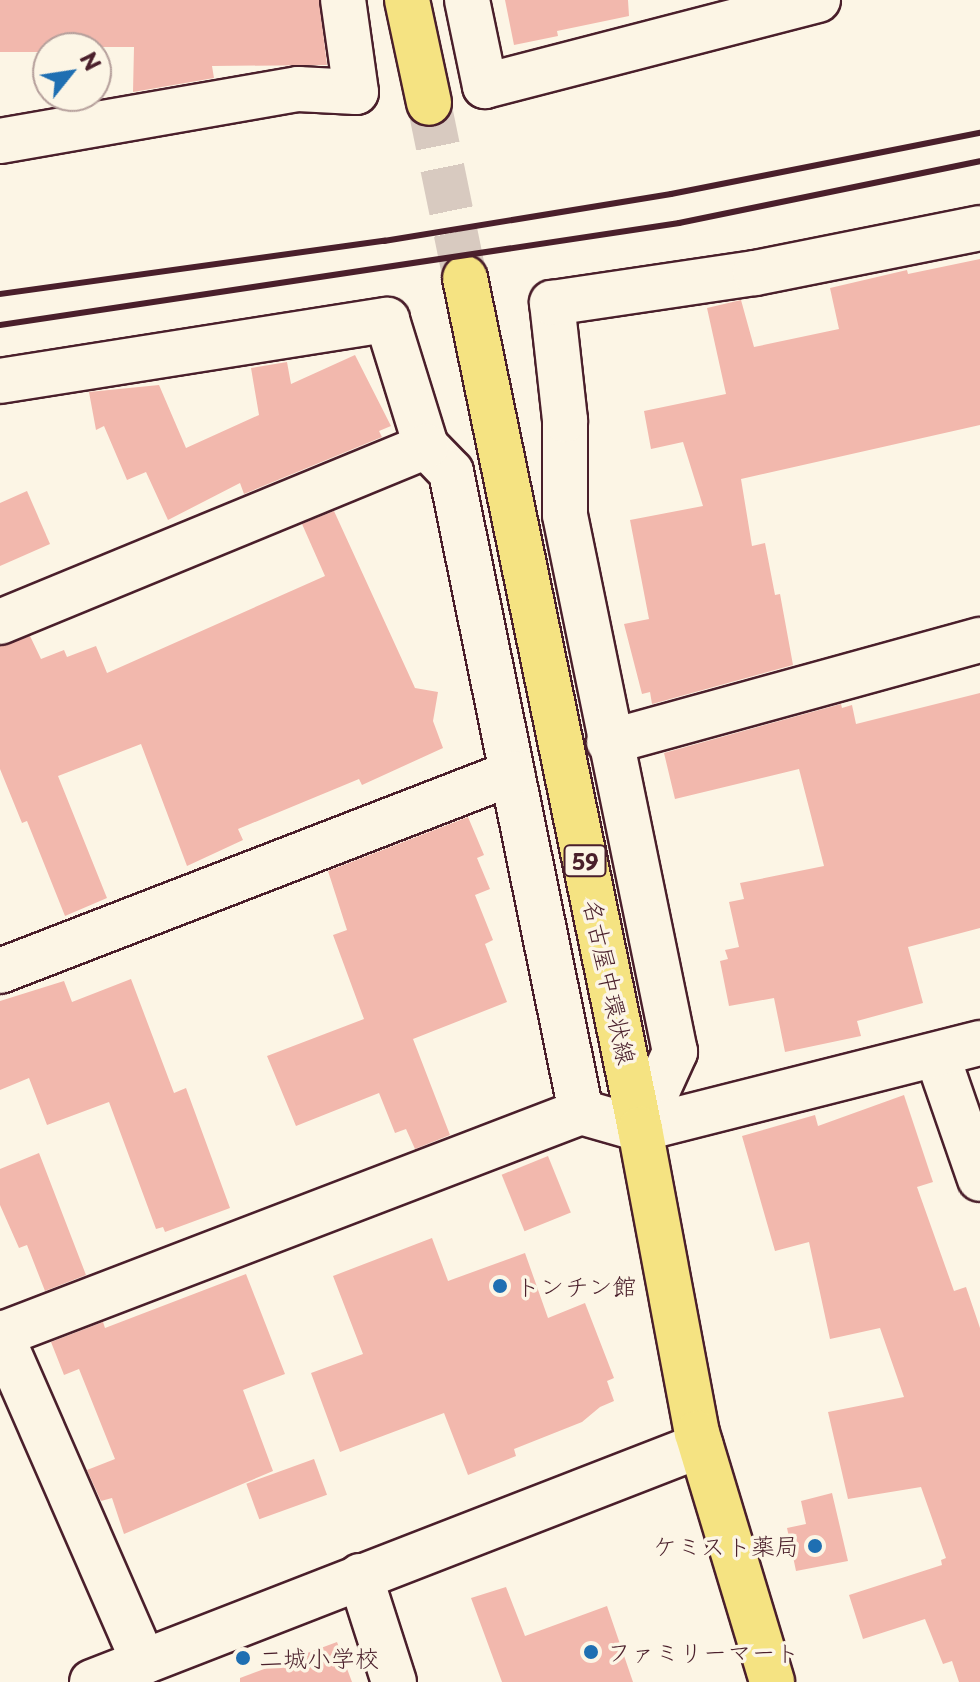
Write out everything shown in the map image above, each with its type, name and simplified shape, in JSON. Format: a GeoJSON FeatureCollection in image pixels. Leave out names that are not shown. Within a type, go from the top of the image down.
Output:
{"type":"FeatureCollection","features":[{"type":"Feature","properties":{"kind":"main road"},"geometry":{"type":"LineString","coordinates":[[407,0],[429,103]]}},
{"type":"Feature","properties":{"kind":"main road","name":"名古屋中環状線"},"geometry":{"type":"LineString","coordinates":[[465,278],[640,1129],[701,1445],[772,1682]]}},
{"type":"Feature","properties":{"kind":"street"},"geometry":{"type":"LineString","coordinates":[[0,141],[298,89],[356,92],[343,0]]}},
{"type":"Feature","properties":{"kind":"street"},"geometry":{"type":"LineString","coordinates":[[467,0],[485,86],[802,2]]}},
{"type":"Feature","properties":{"kind":"street"},"geometry":{"type":"LineString","coordinates":[[640,1129],[675,1052],[609,742],[565,515],[565,420],[552,303],[755,273],[980,228]]}},
{"type":"Feature","properties":{"kind":"street"},"geometry":{"type":"LineString","coordinates":[[0,381],[387,320],[426,446],[451,472],[581,1112]]}},
{"type":"Feature","properties":{"kind":"street"},"geometry":{"type":"LineString","coordinates":[[0,622],[426,446]]}},
{"type":"Feature","properties":{"kind":"street"},"geometry":{"type":"LineString","coordinates":[[609,742],[980,640]]}},
{"type":"Feature","properties":{"kind":"street"},"geometry":{"type":"LineString","coordinates":[[0,971],[512,773]]}},
{"type":"Feature","properties":{"kind":"street"},"geometry":{"type":"LineString","coordinates":[[144,1662],[0,1334],[581,1112],[640,1129],[980,1043]]}},
{"type":"Feature","properties":{"kind":"street"},"geometry":{"type":"LineString","coordinates":[[937,1055],[980,1179]]}},
{"type":"Feature","properties":{"kind":"street"},"geometry":{"type":"LineString","coordinates":[[92,1682],[701,1445]]}},
{"type":"Feature","properties":{"kind":"street"},"geometry":{"type":"LineString","coordinates":[[360,1576],[394,1682]]}},
{"type":"Feature","properties":{"kind":"building"},"geometry":{"type":"Polygon","coordinates":[[[0,0],[319,0],[327,65],[212,66],[214,78],[133,92],[134,47],[112,47],[112,32],[32,32],[32,52],[0,52],[0,0]]]}},
{"type":"Feature","properties":{"kind":"building"},"geometry":{"type":"Polygon","coordinates":[[[505,0],[628,0],[629,16],[557,31],[558,36],[514,45],[505,0]]]}},
{"type":"Feature","properties":{"kind":"building"},"geometry":{"type":"Polygon","coordinates":[[[980,259],[980,425],[741,479],[752,546],[765,543],[775,595],[780,594],[793,665],[652,704],[650,692],[642,694],[624,624],[649,619],[630,520],[703,506],[683,442],[651,449],[644,411],[726,394],[707,308],[741,300],[754,347],[839,329],[830,288],[907,270],[908,274],[980,259]]]}},
{"type":"Feature","properties":{"kind":"building"},"geometry":{"type":"Polygon","coordinates":[[[355,355],[391,426],[379,431],[382,437],[244,494],[240,483],[168,520],[146,472],[127,480],[104,426],[96,430],[89,392],[159,385],[186,448],[259,415],[251,368],[287,362],[291,384],[355,355]]]}},
{"type":"Feature","properties":{"kind":"building"},"geometry":{"type":"Polygon","coordinates":[[[27,491],[50,544],[0,566],[0,503],[27,491]]]}},
{"type":"Feature","properties":{"kind":"building"},"geometry":{"type":"Polygon","coordinates":[[[334,511],[415,688],[438,692],[433,721],[443,748],[362,785],[359,779],[238,829],[243,840],[187,866],[141,744],[58,776],[107,898],[65,916],[27,821],[22,823],[0,769],[0,646],[30,636],[41,659],[64,650],[67,657],[96,646],[107,673],[325,576],[302,524],[334,511]]]}},
{"type":"Feature","properties":{"kind":"building"},"geometry":{"type":"Polygon","coordinates":[[[980,693],[980,928],[908,947],[923,1003],[857,1021],[861,1036],[785,1052],[774,998],[729,1006],[720,961],[728,959],[725,950],[739,947],[729,902],[744,899],[740,883],[824,866],[799,769],[675,799],[664,753],[841,704],[842,708],[852,705],[856,724],[980,693]]]}},
{"type":"Feature","properties":{"kind":"building"},"geometry":{"type":"Polygon","coordinates":[[[468,817],[484,855],[477,858],[490,889],[475,895],[493,940],[485,944],[507,1002],[413,1039],[450,1135],[415,1149],[406,1129],[395,1133],[379,1093],[296,1126],[267,1056],[364,1019],[333,935],[347,930],[328,871],[468,817]]]}},
{"type":"Feature","properties":{"kind":"building"},"geometry":{"type":"Polygon","coordinates":[[[131,979],[174,1093],[186,1088],[230,1208],[165,1232],[163,1227],[156,1229],[109,1102],[47,1125],[29,1078],[0,1090],[0,1001],[64,981],[72,1002],[131,979]]]}},
{"type":"Feature","properties":{"kind":"building"},"geometry":{"type":"Polygon","coordinates":[[[904,1095],[933,1182],[917,1187],[954,1291],[966,1287],[980,1328],[980,1682],[959,1682],[952,1661],[943,1664],[925,1619],[863,1639],[849,1595],[942,1565],[941,1560],[946,1558],[921,1487],[848,1499],[828,1412],[904,1397],[880,1328],[830,1339],[809,1242],[775,1251],[742,1136],[815,1115],[818,1126],[904,1095]]]}},
{"type":"Feature","properties":{"kind":"building"},"geometry":{"type":"Polygon","coordinates":[[[39,1153],[86,1275],[45,1291],[27,1245],[19,1248],[0,1205],[0,1169],[39,1153]]]}},
{"type":"Feature","properties":{"kind":"building"},"geometry":{"type":"Polygon","coordinates":[[[548,1156],[571,1213],[524,1231],[502,1175],[548,1156]]]}},
{"type":"Feature","properties":{"kind":"building"},"geometry":{"type":"Polygon","coordinates":[[[432,1238],[448,1281],[525,1253],[548,1318],[585,1303],[614,1378],[607,1381],[614,1401],[600,1407],[582,1422],[514,1449],[516,1456],[468,1475],[444,1413],[340,1452],[311,1373],[363,1354],[333,1276],[432,1238]]]}},
{"type":"Feature","properties":{"kind":"building"},"geometry":{"type":"Polygon","coordinates":[[[246,1274],[285,1374],[243,1390],[273,1471],[124,1534],[112,1498],[101,1501],[87,1470],[115,1459],[79,1369],[64,1375],[51,1342],[103,1322],[105,1328],[246,1274]]]}},
{"type":"Feature","properties":{"kind":"building"},"geometry":{"type":"Polygon","coordinates":[[[314,1459],[327,1495],[259,1519],[246,1484],[314,1459]]]}},
{"type":"Feature","properties":{"kind":"building"},"geometry":{"type":"Polygon","coordinates":[[[832,1493],[848,1561],[796,1571],[787,1528],[806,1524],[801,1501],[832,1493]]]}},
{"type":"Feature","properties":{"kind":"building"},"geometry":{"type":"Polygon","coordinates":[[[506,1587],[525,1636],[607,1606],[633,1682],[502,1682],[471,1598],[506,1587]]]}},
{"type":"Feature","properties":{"kind":"building"},"geometry":{"type":"Polygon","coordinates":[[[337,1642],[352,1682],[240,1682],[240,1678],[337,1642]]]}},
{"type":"Feature","properties":{"kind":"tunnel"},"geometry":{"type":"LineString","coordinates":[[429,103],[465,278]]}},
{"type":"Feature","properties":{"kind":"railway"},"geometry":{"type":"LineString","coordinates":[[0,294],[384,241],[671,194],[980,133]]}},
{"type":"Feature","properties":{"kind":"railway"},"geometry":{"type":"LineString","coordinates":[[0,325],[679,223],[980,161]]}},
{"type":"Feature","properties":{"kind":"place","name":"トンチン館"},"geometry":{"type":"Point","coordinates":[500,1286]}},
{"type":"Feature","properties":{"kind":"place","name":"ケミスト薬局"},"geometry":{"type":"Point","coordinates":[815,1546]}},
{"type":"Feature","properties":{"kind":"place","name":"ファミリーマート"},"geometry":{"type":"Point","coordinates":[591,1652]}},
{"type":"Feature","properties":{"kind":"place","name":"二城小学校"},"geometry":{"type":"Point","coordinates":[243,1658]}}]}
